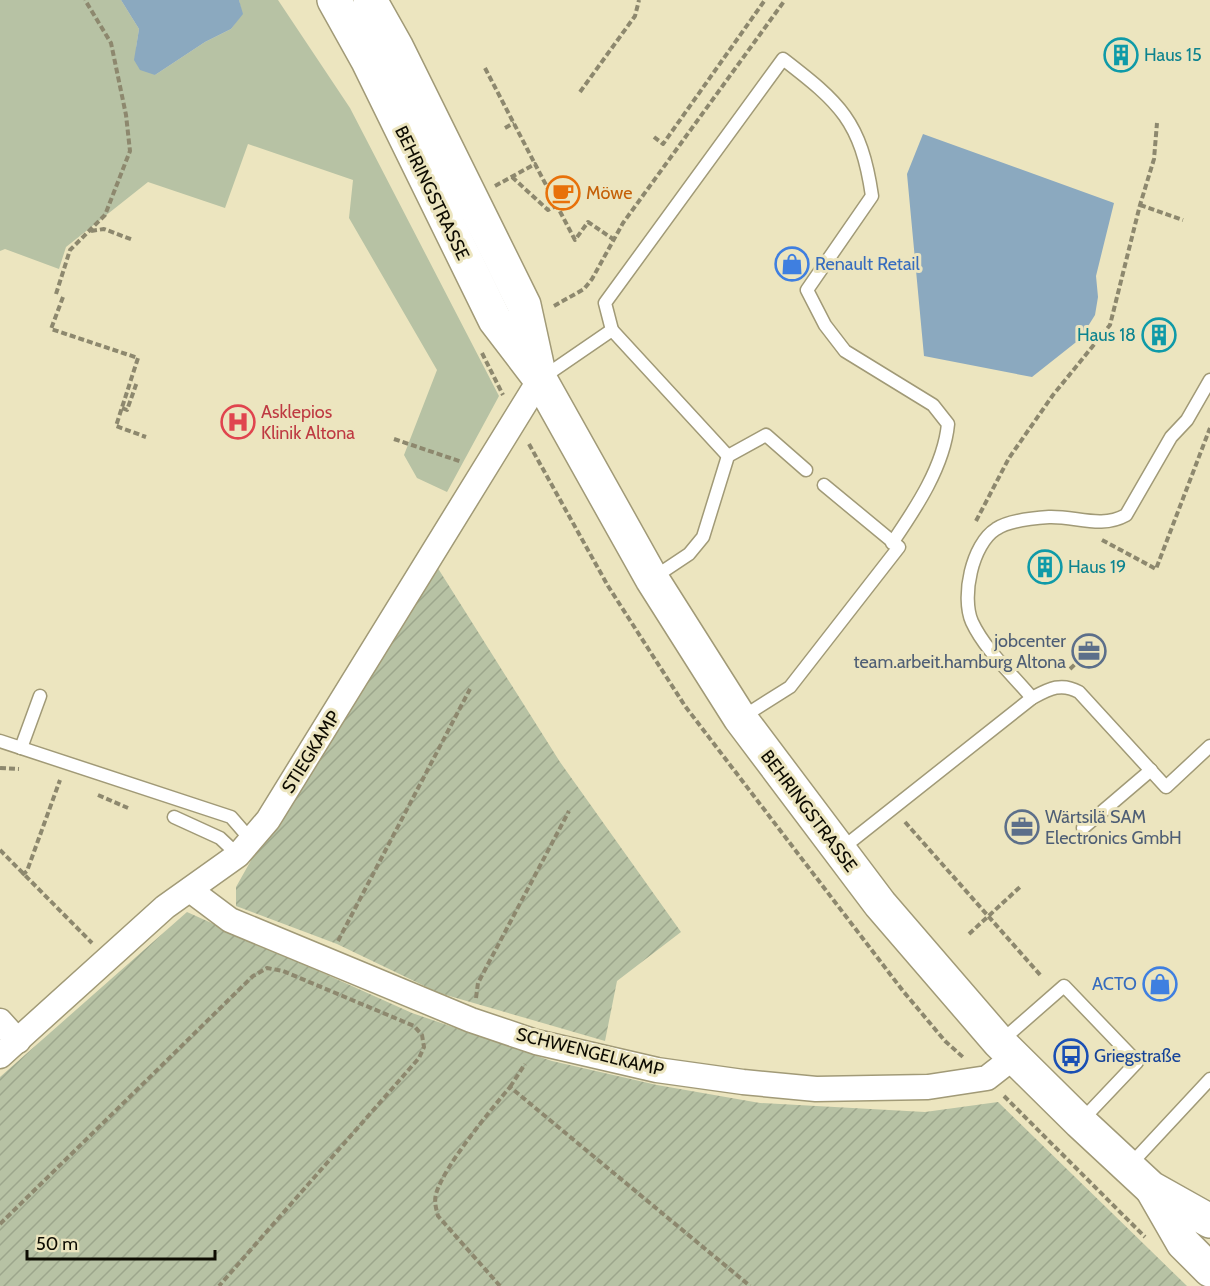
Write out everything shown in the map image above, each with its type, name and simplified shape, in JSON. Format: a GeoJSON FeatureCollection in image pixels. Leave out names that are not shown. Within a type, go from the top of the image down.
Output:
{"type":"FeatureCollection","features":[{"type":"Feature","properties":{"kind":"main road","name":"BEHRINGSTRASSE"},"geometry":{"type":"LineString","coordinates":[[334,0],[368,61],[495,320],[540,379],[652,579],[740,718],[880,904],[1006,1049],[1140,1178],[1210,1221]]}},
{"type":"Feature","properties":{"kind":"main road","name":"BEHRINGSTRASSE"},"geometry":{"type":"LineString","coordinates":[[370,0],[396,46],[524,305],[540,379]]}},
{"type":"Feature","properties":{"kind":"main road","name":"BEHRINGSTRASSE"},"geometry":{"type":"LineString","coordinates":[[1140,1178],[1183,1243],[1210,1270]]}},
{"type":"Feature","properties":{"kind":"street","name":"STIEGKAMP"},"geometry":{"type":"LineString","coordinates":[[9,1048],[108,958],[245,848],[299,772],[540,379]]}},
{"type":"Feature","properties":{"kind":"street","name":"SCHWENGELKAMP"},"geometry":{"type":"LineString","coordinates":[[190,890],[230,920],[471,1020],[536,1042],[657,1070],[816,1089],[928,1087],[987,1078],[1006,1049]]}},
{"type":"Feature","properties":{"kind":"street"},"geometry":{"type":"LineString","coordinates":[[0,1021],[9,1048]]}},
{"type":"Feature","properties":{"kind":"lane"},"geometry":{"type":"LineString","coordinates":[[728,456],[612,330],[605,303],[783,59],[829,94],[854,128],[868,169],[872,196],[807,290],[825,325],[845,351],[933,405],[948,424],[946,443],[914,512],[892,543]]}},
{"type":"Feature","properties":{"kind":"lane"},"geometry":{"type":"LineString","coordinates":[[540,379],[612,330]]}},
{"type":"Feature","properties":{"kind":"lane"},"geometry":{"type":"LineString","coordinates":[[1032,698],[972,621],[967,605],[967,588],[983,543],[990,533],[1004,525],[1048,517],[1103,523],[1115,521],[1126,515],[1171,437],[1187,420],[1210,380]]}},
{"type":"Feature","properties":{"kind":"lane"},"geometry":{"type":"LineString","coordinates":[[652,579],[689,554],[702,537],[728,456],[766,435],[806,470]]}},
{"type":"Feature","properties":{"kind":"lane"},"geometry":{"type":"LineString","coordinates":[[740,718],[790,687],[899,547],[824,485]]}},
{"type":"Feature","properties":{"kind":"lane"},"geometry":{"type":"LineString","coordinates":[[839,851],[1032,698],[1056,687],[1065,687],[1079,692],[1166,787],[1210,746]]}},
{"type":"Feature","properties":{"kind":"lane"},"geometry":{"type":"LineString","coordinates":[[21,748],[40,696]]}},
{"type":"Feature","properties":{"kind":"lane"},"geometry":{"type":"LineString","coordinates":[[0,741],[231,817],[245,848]]}},
{"type":"Feature","properties":{"kind":"lane"},"geometry":{"type":"LineString","coordinates":[[1083,828],[1150,770]]}},
{"type":"Feature","properties":{"kind":"lane"},"geometry":{"type":"LineString","coordinates":[[174,817],[245,848]]}},
{"type":"Feature","properties":{"kind":"lane"},"geometry":{"type":"LineString","coordinates":[[1006,1049],[1064,986],[1137,1062],[1080,1122]]}},
{"type":"Feature","properties":{"kind":"lane"},"geometry":{"type":"LineString","coordinates":[[1140,1178],[1210,1079]]}},
{"type":"Feature","properties":{"kind":"path"},"geometry":{"type":"LineString","coordinates":[[56,294],[70,250],[105,215],[130,151],[126,115],[111,43],[85,0]]}},
{"type":"Feature","properties":{"kind":"path"},"geometry":{"type":"LineString","coordinates":[[580,92],[635,16],[639,0]]}},
{"type":"Feature","properties":{"kind":"path"},"geometry":{"type":"LineString","coordinates":[[654,137],[663,144],[765,0]]}},
{"type":"Feature","properties":{"kind":"path"},"geometry":{"type":"LineString","coordinates":[[554,306],[584,289],[613,239],[785,0]]}},
{"type":"Feature","properties":{"kind":"path"},"geometry":{"type":"LineString","coordinates":[[485,68],[575,240],[588,222],[613,239]]}},
{"type":"Feature","properties":{"kind":"path"},"geometry":{"type":"LineString","coordinates":[[505,128],[514,123]]}},
{"type":"Feature","properties":{"kind":"path"},"geometry":{"type":"LineString","coordinates":[[974,525],[1009,458],[1053,395],[1110,325],[1140,205],[1155,159],[1157,123]]}},
{"type":"Feature","properties":{"kind":"path"},"geometry":{"type":"LineString","coordinates":[[494,187],[536,164]]}},
{"type":"Feature","properties":{"kind":"path"},"geometry":{"type":"LineString","coordinates":[[512,177],[548,210],[556,206]]}},
{"type":"Feature","properties":{"kind":"path"},"geometry":{"type":"LineString","coordinates":[[1140,205],[1183,220]]}},
{"type":"Feature","properties":{"kind":"path"},"geometry":{"type":"LineString","coordinates":[[91,231],[104,229],[133,240]]}},
{"type":"Feature","properties":{"kind":"path"},"geometry":{"type":"LineString","coordinates":[[63,297],[51,328],[138,358],[116,426],[146,436]]}},
{"type":"Feature","properties":{"kind":"path"},"geometry":{"type":"LineString","coordinates":[[122,408],[127,410],[137,382]]}},
{"type":"Feature","properties":{"kind":"path"},"geometry":{"type":"LineString","coordinates":[[1098,538],[1156,569],[1210,428]]}},
{"type":"Feature","properties":{"kind":"path"},"geometry":{"type":"LineString","coordinates":[[394,439],[484,469]]}},
{"type":"Feature","properties":{"kind":"path"},"geometry":{"type":"LineString","coordinates":[[1078,660],[1089,651]]}},
{"type":"Feature","properties":{"kind":"path"},"geometry":{"type":"LineString","coordinates":[[328,959],[470,689]]}},
{"type":"Feature","properties":{"kind":"path"},"geometry":{"type":"LineString","coordinates":[[22,875],[27,871],[60,780],[69,784]]}},
{"type":"Feature","properties":{"kind":"path"},"geometry":{"type":"LineString","coordinates":[[89,792],[128,808]]}},
{"type":"Feature","properties":{"kind":"path"},"geometry":{"type":"LineString","coordinates":[[894,807],[1042,977]]}},
{"type":"Feature","properties":{"kind":"path"},"geometry":{"type":"LineString","coordinates":[[471,1020],[478,983],[569,811]]}},
{"type":"Feature","properties":{"kind":"path"},"geometry":{"type":"LineString","coordinates":[[0,850],[22,875],[108,958]]}},
{"type":"Feature","properties":{"kind":"path"},"geometry":{"type":"LineString","coordinates":[[969,934],[1020,887]]}},
{"type":"Feature","properties":{"kind":"path"},"geometry":{"type":"LineString","coordinates":[[0,1224],[253,976],[267,968],[284,971],[414,1026],[422,1035],[424,1047],[419,1058],[219,1286]]}},
{"type":"Feature","properties":{"kind":"path"},"geometry":{"type":"LineString","coordinates":[[500,1286],[438,1216],[434,1205],[436,1192],[455,1161],[530,1056]]}},
{"type":"Feature","properties":{"kind":"path"},"geometry":{"type":"LineString","coordinates":[[510,1087],[750,1286]]}},
{"type":"Feature","properties":{"kind":"green space"},"geometry":{"type":"Polygon","coordinates":[[[0,0],[121,0],[139,29],[136,48],[155,75],[205,42],[231,29],[242,14],[239,0],[278,0],[350,108],[499,396],[447,492],[417,478],[404,455],[437,370],[349,218],[353,180],[248,144],[225,208],[148,182],[66,247],[59,269],[5,249],[0,251],[0,0]]]}},
{"type":"Feature","properties":{"kind":"green space"},"geometry":{"type":"Polygon","coordinates":[[[434,562],[560,762],[681,932],[617,981],[605,1041],[439,993],[337,944],[236,906],[236,887],[262,841],[316,766],[434,562]]]}},
{"type":"Feature","properties":{"kind":"green space"},"geometry":{"type":"Polygon","coordinates":[[[187,912],[412,1013],[552,1061],[657,1085],[760,1103],[925,1112],[998,1102],[1187,1286],[0,1286],[0,1077],[187,912]]]}},
{"type":"Feature","properties":{"kind":"water"},"geometry":{"type":"Polygon","coordinates":[[[121,0],[239,0],[243,14],[231,29],[205,42],[155,75],[140,70],[134,60],[139,29],[121,0]]]}},
{"type":"Feature","properties":{"kind":"water"},"geometry":{"type":"Polygon","coordinates":[[[923,134],[1114,203],[1096,276],[1098,297],[1095,315],[1080,339],[1032,377],[924,356],[907,174],[923,134]]]}},
{"type":"Feature","properties":{"kind":"place","name":"Haus 15"},"geometry":{"type":"Point","coordinates":[1121,55]}},
{"type":"Feature","properties":{"kind":"place","name":"Möwe"},"geometry":{"type":"Point","coordinates":[563,193]}},
{"type":"Feature","properties":{"kind":"place","name":"Renault Retail"},"geometry":{"type":"Point","coordinates":[792,264]}},
{"type":"Feature","properties":{"kind":"place","name":"Haus 18"},"geometry":{"type":"Point","coordinates":[1159,335]}},
{"type":"Feature","properties":{"kind":"place","name":"Asklepios Klinik Altona"},"geometry":{"type":"Point","coordinates":[238,422]}},
{"type":"Feature","properties":{"kind":"place","name":"Haus 19"},"geometry":{"type":"Point","coordinates":[1045,567]}},
{"type":"Feature","properties":{"kind":"place","name":"jobcenter team.arbeit.hamburg Altona"},"geometry":{"type":"Point","coordinates":[1089,651]}},
{"type":"Feature","properties":{"kind":"place","name":"Wärtsilä SAM Electronics GmbH"},"geometry":{"type":"Point","coordinates":[1022,827]}},
{"type":"Feature","properties":{"kind":"place","name":"ACTO"},"geometry":{"type":"Point","coordinates":[1160,984]}},
{"type":"Feature","properties":{"kind":"place","name":"Griegstraße"},"geometry":{"type":"Point","coordinates":[1071,1056]}}]}
